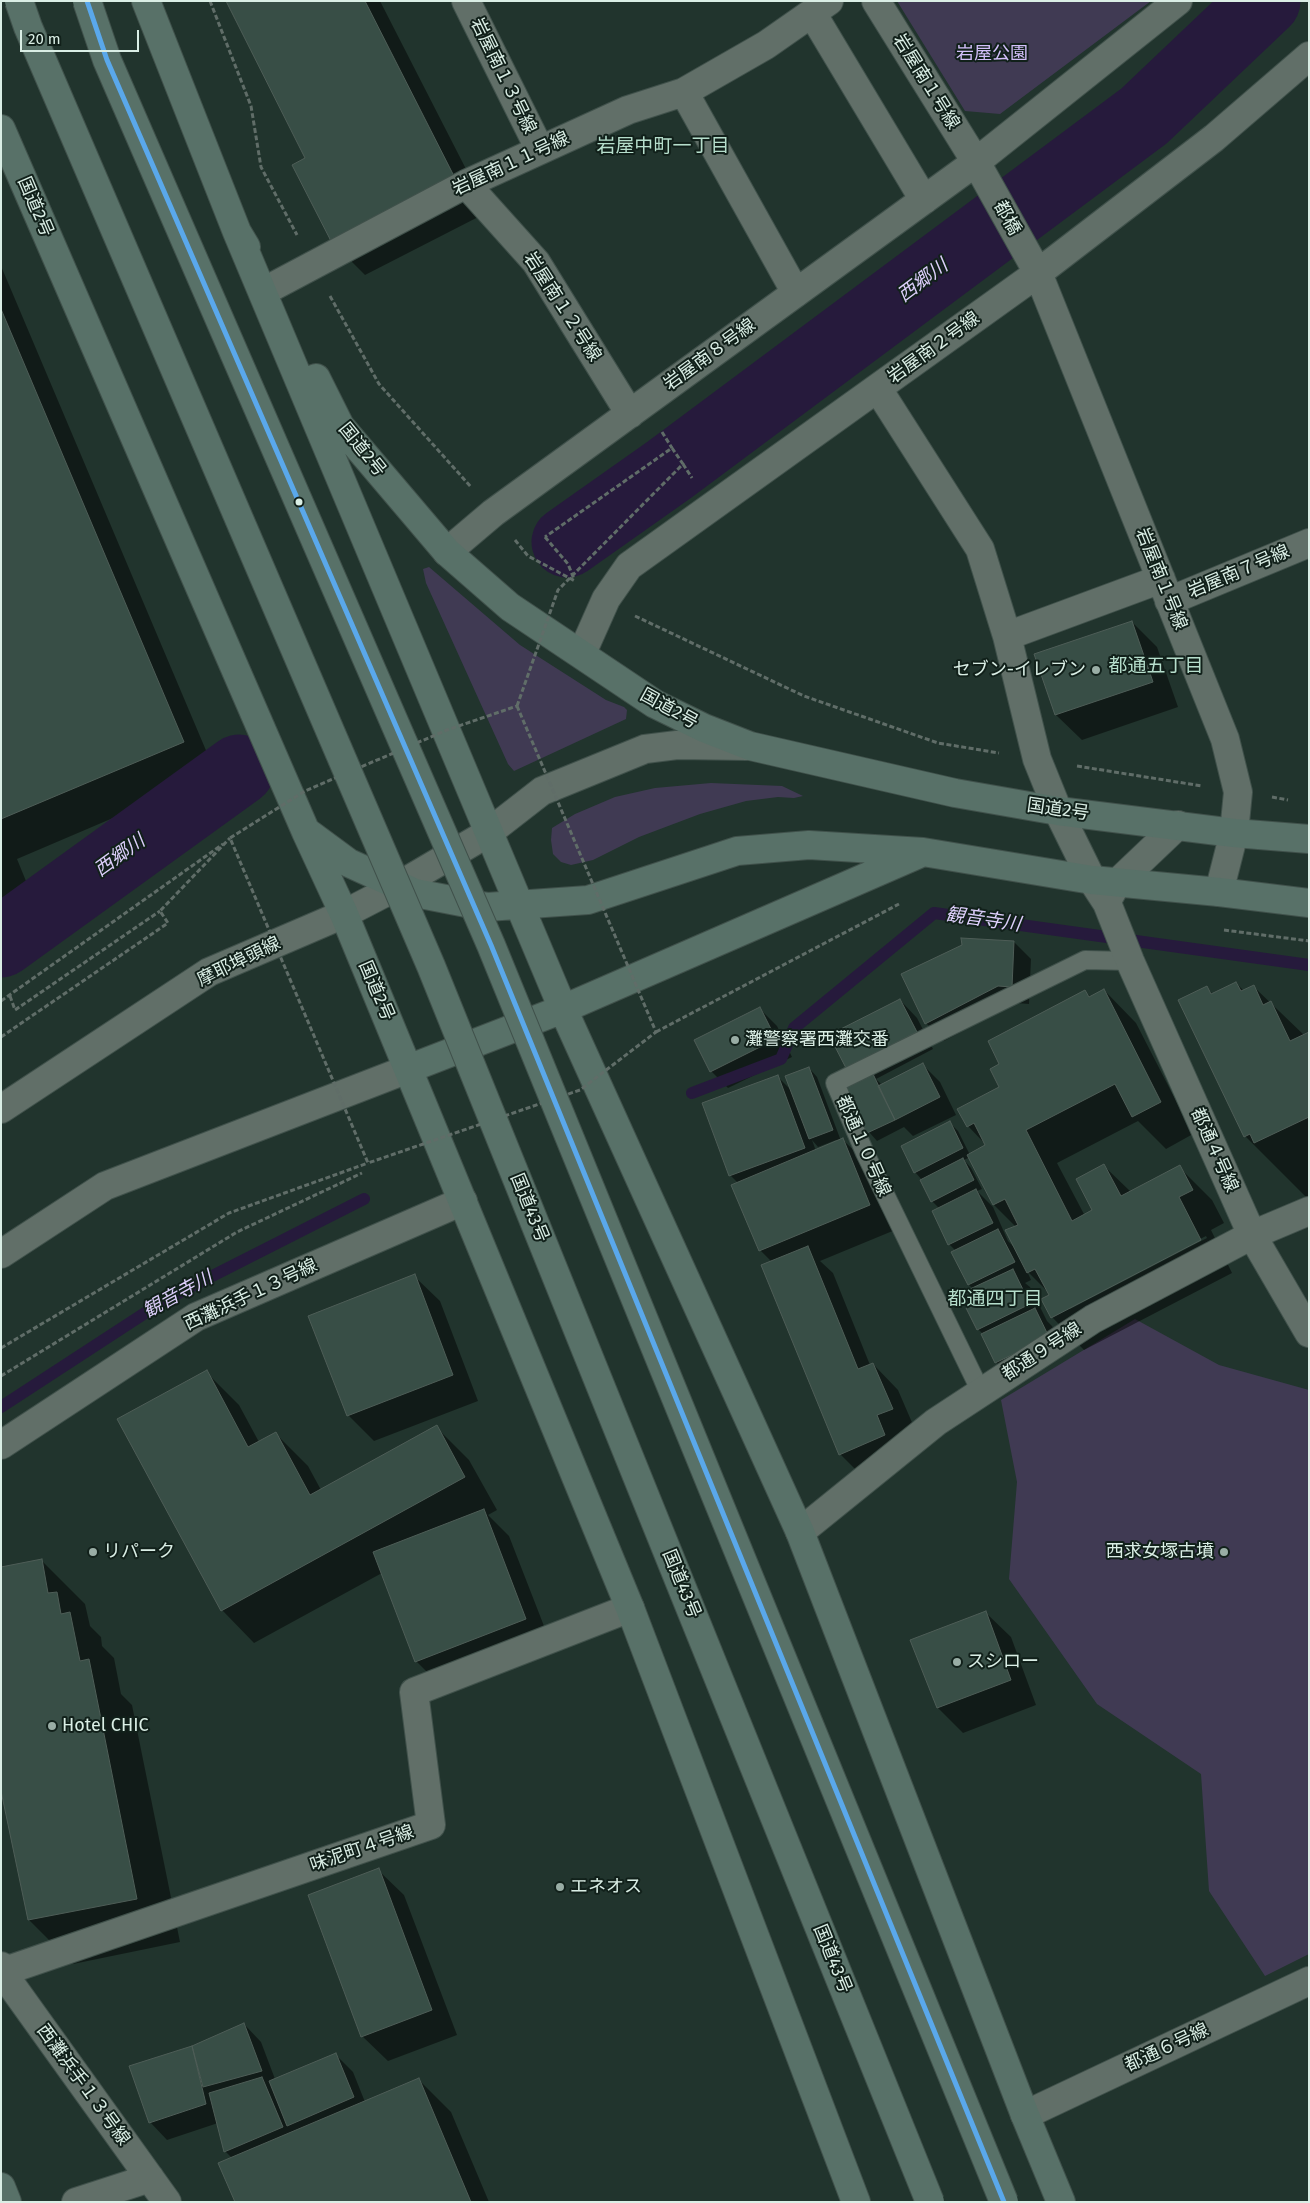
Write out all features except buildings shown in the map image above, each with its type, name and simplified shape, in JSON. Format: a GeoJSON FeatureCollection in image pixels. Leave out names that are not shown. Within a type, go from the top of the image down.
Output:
{"type":"FeatureCollection","features":[{"type":"Feature","properties":{"kind":"highway","name":"国道43号"},"geometry":{"type":"LineString","coordinates":[[19,1],[36,46],[431,966],[930,2202]]}},
{"type":"Feature","properties":{"kind":"highway"},"geometry":{"type":"LineString","coordinates":[[87,1],[107,60],[491,945],[1004,2202]]}},
{"type":"Feature","properties":{"kind":"highway","name":"国道2号"},"geometry":{"type":"LineString","coordinates":[[146,1],[237,232],[519,906],[563,1009],[800,1532],[1025,2115],[1061,2202]]}},
{"type":"Feature","properties":{"kind":"highway","name":"国道2号"},"geometry":{"type":"LineString","coordinates":[[1,129],[306,832],[344,914],[463,1201],[630,1608],[856,2202]]}},
{"type":"Feature","properties":{"kind":"highway","name":"国道2号"},"geometry":{"type":"LineString","coordinates":[[237,232],[272,287],[340,426],[447,552],[510,607],[582,653],[655,704],[704,728],[750,746],[955,793],[1058,811],[1234,833],[1309,840]]}},
{"type":"Feature","properties":{"kind":"highway"},"geometry":{"type":"LineString","coordinates":[[306,832],[349,863],[414,893],[487,907],[588,900],[737,850],[809,845],[922,852],[1105,888],[1219,892],[1309,903]]}},
{"type":"Feature","properties":{"kind":"highway"},"geometry":{"type":"LineString","coordinates":[[408,1068],[563,1009],[922,852]]}},
{"type":"Feature","properties":{"kind":"highway"},"geometry":{"type":"LineString","coordinates":[[1,2187],[7,2202]]}},
{"type":"Feature","properties":{"kind":"street","name":"岩屋南１３号線"},"geometry":{"type":"LineString","coordinates":[[466,1],[540,150]]}},
{"type":"Feature","properties":{"kind":"street","name":"岩屋南１号線"},"geometry":{"type":"LineString","coordinates":[[876,1],[976,162]]}},
{"type":"Feature","properties":{"kind":"street","name":"岩屋南８号線"},"geometry":{"type":"LineString","coordinates":[[447,552],[493,513],[976,162],[1178,1]]}},
{"type":"Feature","properties":{"kind":"street","name":"岩屋南１１号線"},"geometry":{"type":"LineString","coordinates":[[272,287],[466,184],[628,110],[684,92],[766,46],[820,7]]}},
{"type":"Feature","properties":{"kind":"street"},"geometry":{"type":"LineString","coordinates":[[820,7],[924,200]]}},
{"type":"Feature","properties":{"kind":"street","name":"岩屋南２号線"},"geometry":{"type":"LineString","coordinates":[[582,653],[606,599],[629,566],[1038,273],[1214,138],[1309,56]]}},
{"type":"Feature","properties":{"kind":"street"},"geometry":{"type":"LineString","coordinates":[[684,92],[796,293]]}},
{"type":"Feature","properties":{"kind":"street","name":"都橋"},"geometry":{"type":"LineString","coordinates":[[976,162],[1038,273]]}},
{"type":"Feature","properties":{"kind":"street","name":"岩屋南１２号線"},"geometry":{"type":"LineString","coordinates":[[466,184],[536,262],[630,414]]}},
{"type":"Feature","properties":{"kind":"street","name":"岩屋南１号線"},"geometry":{"type":"LineString","coordinates":[[1038,273],[1224,739],[1238,792],[1234,833],[1219,892]]}},
{"type":"Feature","properties":{"kind":"street","name":"都通４号線"},"geometry":{"type":"LineString","coordinates":[[878,388],[980,549],[1007,636],[1037,759],[1058,811],[1105,888],[1118,931],[1130,961],[1252,1235],[1309,1333]]}},
{"type":"Feature","properties":{"kind":"street","name":"岩屋南７号線"},"geometry":{"type":"LineString","coordinates":[[1007,636],[1165,590],[1309,543]]}},
{"type":"Feature","properties":{"kind":"street","name":"摩耶埠頭線"},"geometry":{"type":"LineString","coordinates":[[1,1109],[209,972],[344,914],[398,886],[488,833],[542,791],[645,749],[677,745],[750,746]]}},
{"type":"Feature","properties":{"kind":"street"},"geometry":{"type":"LineString","coordinates":[[1105,888],[1178,825]]}},
{"type":"Feature","properties":{"kind":"street"},"geometry":{"type":"LineString","coordinates":[[1,1254],[105,1186],[408,1068]]}},
{"type":"Feature","properties":{"kind":"street","name":"西灘浜手１３号線"},"geometry":{"type":"LineString","coordinates":[[1,1445],[196,1317],[463,1201]]}},
{"type":"Feature","properties":{"kind":"street","name":"都通９号線"},"geometry":{"type":"LineString","coordinates":[[800,1532],[936,1422],[1093,1319],[1252,1235],[1309,1211]]}},
{"type":"Feature","properties":{"kind":"street","name":"味泥町４号線"},"geometry":{"type":"LineString","coordinates":[[2,1969],[431,1825],[414,1692],[630,1608]]}},
{"type":"Feature","properties":{"kind":"street","name":"西灘浜手１３号線"},"geometry":{"type":"LineString","coordinates":[[2,1969],[167,2202]]}},
{"type":"Feature","properties":{"kind":"street","name":"都通６号線"},"geometry":{"type":"LineString","coordinates":[[1025,2115],[1309,1981]]}},
{"type":"Feature","properties":{"kind":"street"},"geometry":{"type":"LineString","coordinates":[[76,2202],[150,2178]]}},
{"type":"Feature","properties":{"kind":"lane","name":"都通１０号線"},"geometry":{"type":"LineString","coordinates":[[981,1392],[865,1153],[835,1083],[1085,960],[1130,961]]}},
{"type":"Feature","properties":{"kind":"path"},"geometry":{"type":"LineString","coordinates":[[658,426],[693,479]]}},
{"type":"Feature","properties":{"kind":"path"},"geometry":{"type":"LineString","coordinates":[[574,580],[568,564],[545,537],[672,448]]}},
{"type":"Feature","properties":{"kind":"path"},"geometry":{"type":"LineString","coordinates":[[517,706],[558,590],[683,464]]}},
{"type":"Feature","properties":{"kind":"path"},"geometry":{"type":"LineString","coordinates":[[511,535],[528,556],[581,584]]}},
{"type":"Feature","properties":{"kind":"path"},"geometry":{"type":"LineString","coordinates":[[632,614],[804,696],[938,743],[1208,787]]}},
{"type":"Feature","properties":{"kind":"path"},"geometry":{"type":"LineString","coordinates":[[1,1001],[230,838],[160,911],[15,1010],[10,996]]}},
{"type":"Feature","properties":{"kind":"path"},"geometry":{"type":"LineString","coordinates":[[656,1032],[899,903]]}},
{"type":"Feature","properties":{"kind":"path"},"geometry":{"type":"LineString","coordinates":[[1,1037],[168,923],[160,911]]}},
{"type":"Feature","properties":{"kind":"path"},"geometry":{"type":"LineString","coordinates":[[1,1348],[229,1213],[368,1163]]}},
{"type":"Feature","properties":{"kind":"path"},"geometry":{"type":"LineString","coordinates":[[1,1376],[237,1232],[362,1173]]}},
{"type":"Feature","properties":{"kind":"green space","name":"岩屋公園"},"geometry":{"type":"Polygon","coordinates":[[[897,1],[1151,1],[1000,114],[965,111],[897,1]]]}},
{"type":"Feature","properties":{"kind":"green space"},"geometry":{"type":"Polygon","coordinates":[[[429,567],[520,645],[606,700],[624,707],[627,710],[626,719],[514,771],[508,764],[426,583],[423,569],[429,567]]]}},
{"type":"Feature","properties":{"kind":"green space"},"geometry":{"type":"Polygon","coordinates":[[[711,783],[782,786],[803,796],[746,801],[700,814],[639,837],[593,860],[571,865],[561,862],[553,854],[552,828],[575,814],[615,797],[655,788],[711,783]]]}},
{"type":"Feature","properties":{"kind":"green space"},"geometry":{"type":"Polygon","coordinates":[[[1135,1319],[1219,1365],[1309,1390],[1309,1954],[1265,1976],[1209,1891],[1201,1774],[1097,1704],[1009,1579],[1017,1482],[1001,1400],[1135,1319]]]}},
{"type":"Feature","properties":{"kind":"waterway","name":"西郷川"},"geometry":{"type":"LineString","coordinates":[[567,542],[669,470],[1144,116],[1265,1]]}},
{"type":"Feature","properties":{"kind":"waterway","name":"西郷川"},"geometry":{"type":"LineString","coordinates":[[1,942],[239,770]]}},
{"type":"Feature","properties":{"kind":"waterway","name":"観音寺川"},"geometry":{"type":"LineString","coordinates":[[692,1093],[781,1059],[794,1028],[934,913],[1309,965]]}},
{"type":"Feature","properties":{"kind":"waterway","name":"観音寺川"},"geometry":{"type":"LineString","coordinates":[[1,1407],[165,1300],[364,1199]]}},
{"type":"Feature","properties":{"kind":"transit line"},"geometry":{"type":"LineString","coordinates":[[87,1],[107,60],[491,945],[1004,2202]]}},
{"type":"Feature","properties":{"kind":"place","name":"セブン-イレブン"},"geometry":{"type":"Point","coordinates":[1096,670]}},
{"type":"Feature","properties":{"kind":"place","name":"灘警察署西灘交番"},"geometry":{"type":"Point","coordinates":[735,1040]}},
{"type":"Feature","properties":{"kind":"place","name":"リパーク"},"geometry":{"type":"Point","coordinates":[93,1552]}},
{"type":"Feature","properties":{"kind":"place","name":"西求女塚古墳"},"geometry":{"type":"Point","coordinates":[1224,1552]}},
{"type":"Feature","properties":{"kind":"place","name":"スシロー"},"geometry":{"type":"Point","coordinates":[957,1662]}},
{"type":"Feature","properties":{"kind":"place","name":"Hotel CHIC"},"geometry":{"type":"Point","coordinates":[52,1726]}},
{"type":"Feature","properties":{"kind":"place","name":"エネオス"},"geometry":{"type":"Point","coordinates":[560,1887]}},
{"type":"Feature","properties":{"kind":"district","name":"岩屋中町一丁目"},"geometry":{"type":"Point","coordinates":[663,147]}},
{"type":"Feature","properties":{"kind":"district","name":"都通五丁目"},"geometry":{"type":"Point","coordinates":[1156,667]}},
{"type":"Feature","properties":{"kind":"district","name":"都通四丁目"},"geometry":{"type":"Point","coordinates":[995,1300]}}]}
